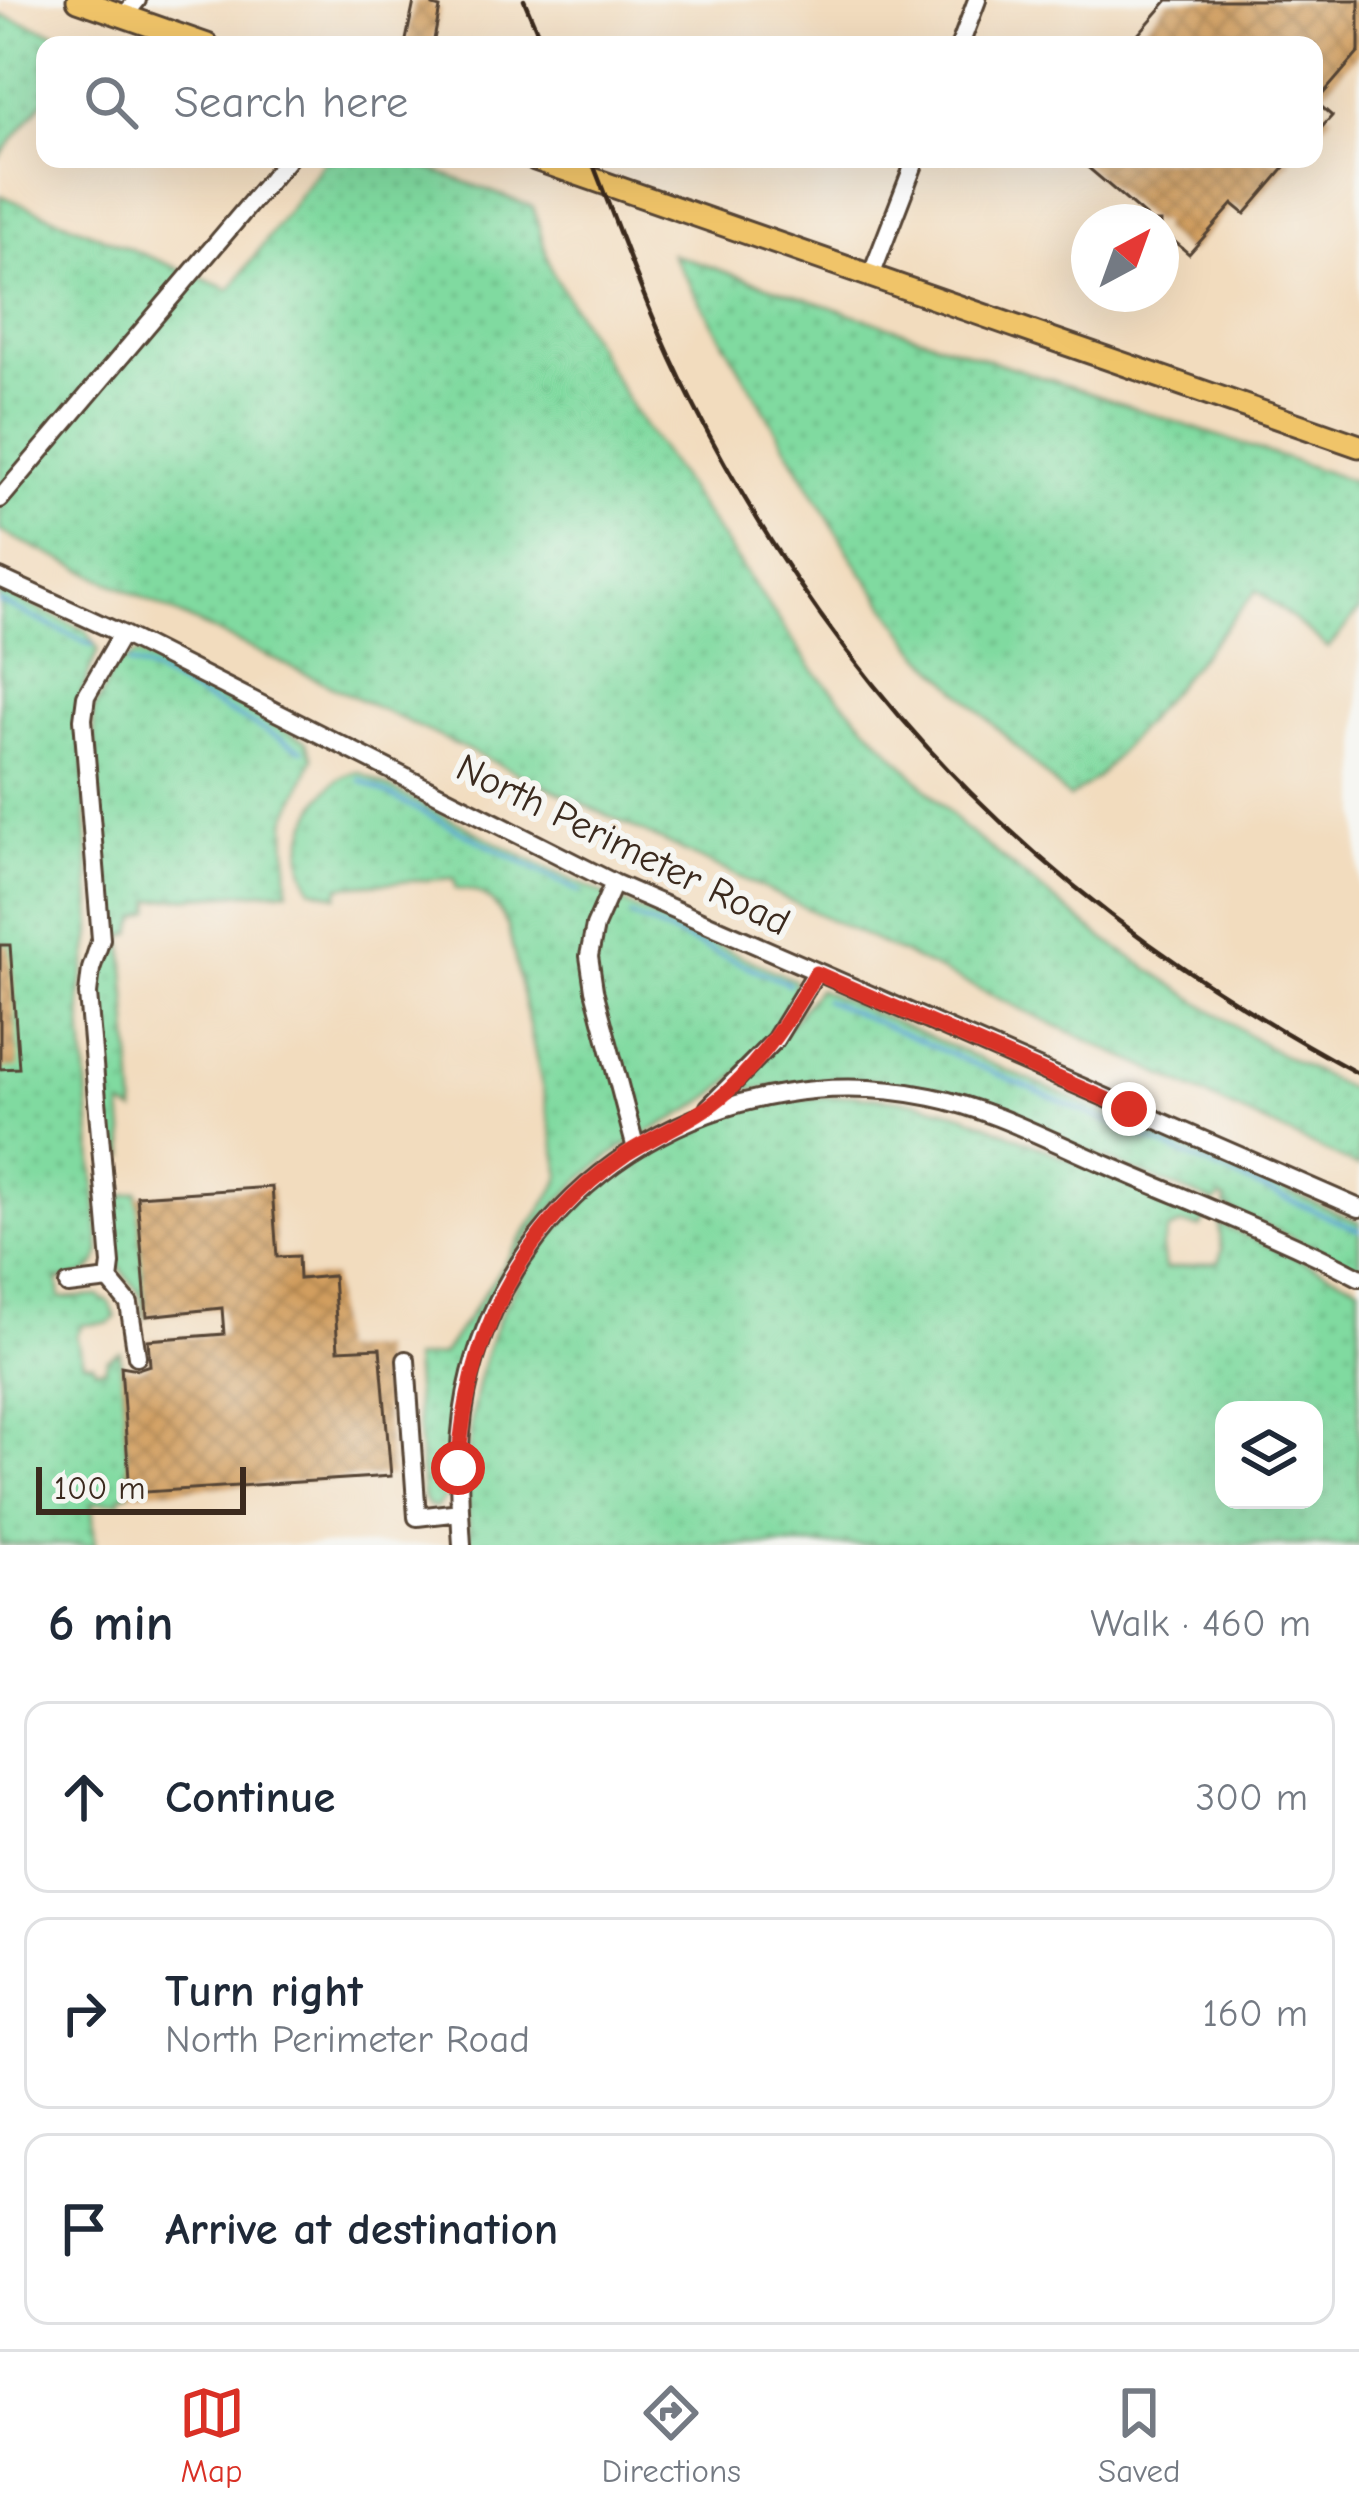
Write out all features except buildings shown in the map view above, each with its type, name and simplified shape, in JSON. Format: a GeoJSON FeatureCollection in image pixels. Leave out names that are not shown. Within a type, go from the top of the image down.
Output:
{"type":"FeatureCollection","features":[{"type":"Feature","properties":{"kind":"main road"},"geometry":{"type":"LineString","coordinates":[[78,0],[131,8],[189,36]]}},
{"type":"Feature","properties":{"kind":"main road"},"geometry":{"type":"LineString","coordinates":[[561,168],[1359,446]]}},
{"type":"Feature","properties":{"kind":"street"},"geometry":{"type":"LineString","coordinates":[[963,36],[977,0]]}},
{"type":"Feature","properties":{"kind":"street"},"geometry":{"type":"LineString","coordinates":[[0,499],[280,168]]}},
{"type":"Feature","properties":{"kind":"street"},"geometry":{"type":"LineString","coordinates":[[871,276],[913,168]]}},
{"type":"Feature","properties":{"kind":"street","name":"North Perimeter Road"},"geometry":{"type":"LineString","coordinates":[[0,578],[122,634],[614,883],[1359,1208]]}},
{"type":"Feature","properties":{"kind":"street"},"geometry":{"type":"LineString","coordinates":[[122,634],[86,695],[83,719],[101,939],[88,982],[109,1280],[129,1304],[137,1356]]}},
{"type":"Feature","properties":{"kind":"street"},"geometry":{"type":"LineString","coordinates":[[614,883],[595,926],[589,956],[636,1149]]}},
{"type":"Feature","properties":{"kind":"street"},"geometry":{"type":"LineString","coordinates":[[699,1115],[775,1040],[816,973]]}},
{"type":"Feature","properties":{"kind":"street"},"geometry":{"type":"LineString","coordinates":[[462,1545],[459,1445],[466,1397],[477,1352],[503,1293],[532,1245],[590,1182],[636,1149],[699,1115],[759,1096],[861,1088],[932,1097],[1007,1122],[1359,1277]]}},
{"type":"Feature","properties":{"kind":"street"},"geometry":{"type":"LineString","coordinates":[[68,1285],[109,1280]]}},
{"type":"Feature","properties":{"kind":"street"},"geometry":{"type":"LineString","coordinates":[[406,1360],[417,1517],[460,1512]]}},
{"type":"Feature","properties":{"kind":"green space"},"geometry":{"type":"Polygon","coordinates":[[[0,15],[64,36],[36,36],[36,110],[0,156],[0,15]]]}},
{"type":"Feature","properties":{"kind":"green space"},"geometry":{"type":"Polygon","coordinates":[[[319,168],[427,168],[533,207],[551,270],[635,413],[814,671],[963,827],[1105,940],[1267,1047],[1359,1094],[1359,1167],[0,531],[0,195],[230,290],[319,168]]]}},
{"type":"Feature","properties":{"kind":"green space"},"geometry":{"type":"Polygon","coordinates":[[[672,254],[1359,483],[1359,611],[1328,648],[1257,590],[1098,777],[1069,798],[920,653],[854,561],[672,254]]]}},
{"type":"Feature","properties":{"kind":"green space"},"geometry":{"type":"Polygon","coordinates":[[[0,592],[87,631],[98,650],[80,697],[92,928],[80,997],[100,1251],[90,1270],[58,1280],[60,1298],[98,1296],[110,1303],[116,1317],[109,1323],[82,1325],[76,1336],[83,1362],[93,1363],[95,1369],[105,1369],[107,1360],[120,1352],[130,1493],[120,1496],[120,1501],[92,1503],[95,1545],[0,1545],[0,592]]]}},
{"type":"Feature","properties":{"kind":"green space"},"geometry":{"type":"Polygon","coordinates":[[[138,654],[305,741],[313,758],[286,821],[288,890],[152,900],[151,911],[137,918],[132,933],[123,936],[135,1112],[122,1106],[126,1156],[109,1144],[98,1002],[108,926],[93,713],[115,666],[138,654]]]}},
{"type":"Feature","properties":{"kind":"green space"},"geometry":{"type":"Polygon","coordinates":[[[359,772],[546,868],[794,980],[798,995],[730,1081],[621,1148],[581,1180],[516,1256],[473,1344],[452,1442],[450,1493],[436,1508],[428,1506],[423,1496],[413,1359],[442,1355],[561,1175],[508,927],[494,904],[482,895],[456,889],[454,878],[340,886],[337,896],[311,888],[302,859],[308,825],[328,790],[359,772]]]}},
{"type":"Feature","properties":{"kind":"green space"},"geometry":{"type":"Polygon","coordinates":[[[818,989],[1359,1222],[1359,1268],[1225,1207],[1221,1197],[1215,1203],[935,1090],[831,1079],[751,1090],[746,1085],[748,1078],[818,989]]]}},
{"type":"Feature","properties":{"kind":"green space"},"geometry":{"type":"Polygon","coordinates":[[[854,1095],[916,1102],[963,1114],[1206,1218],[1200,1227],[1181,1225],[1168,1230],[1162,1248],[1165,1269],[1219,1262],[1219,1224],[1359,1286],[1359,1545],[470,1545],[470,1434],[478,1382],[514,1289],[542,1246],[579,1206],[655,1147],[726,1113],[785,1100],[854,1095]]]}},
{"type":"Feature","properties":{"kind":"green space"},"geometry":{"type":"Polygon","coordinates":[[[137,1192],[145,1318],[140,1294],[118,1265],[114,1207],[124,1195],[137,1192]]]}},
{"type":"Feature","properties":{"kind":"waterway"},"geometry":{"type":"LineString","coordinates":[[0,602],[92,645]]}},
{"type":"Feature","properties":{"kind":"waterway"},"geometry":{"type":"LineString","coordinates":[[129,664],[302,750]]}},
{"type":"Feature","properties":{"kind":"waterway"},"geometry":{"type":"LineString","coordinates":[[360,780],[580,892]]}},
{"type":"Feature","properties":{"kind":"waterway"},"geometry":{"type":"LineString","coordinates":[[631,916],[789,984]]}},
{"type":"Feature","properties":{"kind":"waterway"},"geometry":{"type":"LineString","coordinates":[[825,1000],[1359,1230]]}},
{"type":"Feature","properties":{"kind":"railway"},"geometry":{"type":"LineString","coordinates":[[524,0],[539,36]]}},
{"type":"Feature","properties":{"kind":"railway"},"geometry":{"type":"LineString","coordinates":[[595,168],[692,402],[754,513],[820,615],[892,708],[971,793],[1056,871],[1149,943],[1250,1011],[1359,1074]]}},
{"type":"Feature","properties":{"kind":"route"},"geometry":{"type":"LineString","coordinates":[[458,1468],[461,1420],[477,1352],[503,1293],[532,1245],[597,1177],[656,1136],[699,1115],[730,1089],[775,1040],[816,973],[1129,1109]]}}]}
